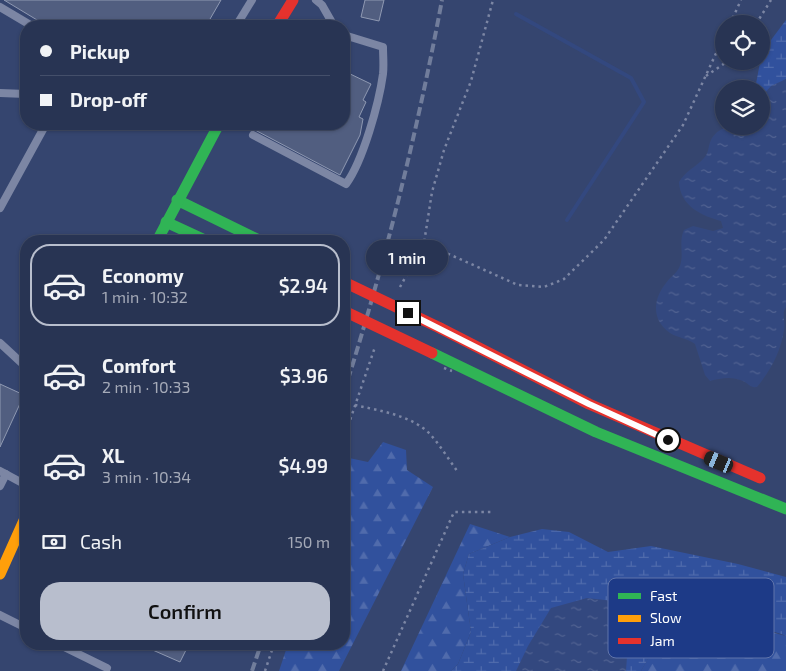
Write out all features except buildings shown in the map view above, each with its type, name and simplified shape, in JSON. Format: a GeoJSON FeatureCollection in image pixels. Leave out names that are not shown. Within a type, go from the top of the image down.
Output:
{"type":"FeatureCollection","features":[{"type":"Feature","properties":{"kind":"main road"},"geometry":{"type":"LineString","coordinates":[[281,20],[293,0]]}},
{"type":"Feature","properties":{"kind":"main road"},"geometry":{"type":"LineString","coordinates":[[160,235],[216,130]]}},
{"type":"Feature","properties":{"kind":"main road"},"geometry":{"type":"LineString","coordinates":[[177,200],[248,235]]}},
{"type":"Feature","properties":{"kind":"main road"},"geometry":{"type":"LineString","coordinates":[[166,222],[194,235]]}},
{"type":"Feature","properties":{"kind":"main road"},"geometry":{"type":"LineString","coordinates":[[350,285],[440,328],[589,404],[773,484]]}},
{"type":"Feature","properties":{"kind":"main road"},"geometry":{"type":"LineString","coordinates":[[350,314],[596,432],[786,509]]}},
{"type":"Feature","properties":{"kind":"main road"},"geometry":{"type":"LineString","coordinates":[[0,574],[11,539],[20,525]]}},
{"type":"Feature","properties":{"kind":"lane"},"geometry":{"type":"LineString","coordinates":[[240,20],[252,0]]}},
{"type":"Feature","properties":{"kind":"lane"},"geometry":{"type":"LineString","coordinates":[[316,0],[322,5],[331,20]]}},
{"type":"Feature","properties":{"kind":"lane"},"geometry":{"type":"LineString","coordinates":[[0,7],[22,20]]}},
{"type":"Feature","properties":{"kind":"lane"},"geometry":{"type":"LineString","coordinates":[[252,135],[346,184],[354,173],[363,148],[383,73],[383,47],[350,37]]}},
{"type":"Feature","properties":{"kind":"lane"},"geometry":{"type":"LineString","coordinates":[[0,93],[20,94]]}},
{"type":"Feature","properties":{"kind":"lane"},"geometry":{"type":"LineString","coordinates":[[0,208],[43,130]]}},
{"type":"Feature","properties":{"kind":"lane"},"geometry":{"type":"LineString","coordinates":[[0,343],[20,361]]}},
{"type":"Feature","properties":{"kind":"lane"},"geometry":{"type":"LineString","coordinates":[[0,486],[3,473],[20,482]]}},
{"type":"Feature","properties":{"kind":"lane"},"geometry":{"type":"LineString","coordinates":[[0,615],[20,625]]}},
{"type":"Feature","properties":{"kind":"lane"},"geometry":{"type":"LineString","coordinates":[[70,650],[107,668]]}},
{"type":"Feature","properties":{"kind":"path"},"geometry":{"type":"LineString","coordinates":[[397,293],[424,243],[432,192],[444,150],[471,81],[492,0]]}},
{"type":"Feature","properties":{"kind":"path"},"geometry":{"type":"LineString","coordinates":[[734,15],[741,0]]}},
{"type":"Feature","properties":{"kind":"path"},"geometry":{"type":"LineString","coordinates":[[762,15],[771,0]]}},
{"type":"Feature","properties":{"kind":"path"},"geometry":{"type":"LineString","coordinates":[[424,243],[518,285],[544,287],[564,279],[604,240],[683,125],[715,55]]}},
{"type":"Feature","properties":{"kind":"path"},"geometry":{"type":"LineString","coordinates":[[705,77],[715,70]]}},
{"type":"Feature","properties":{"kind":"path"},"geometry":{"type":"LineString","coordinates":[[350,420],[376,342]]}},
{"type":"Feature","properties":{"kind":"path"},"geometry":{"type":"LineString","coordinates":[[355,405],[401,417],[415,423],[430,435],[458,472]]}},
{"type":"Feature","properties":{"kind":"path"},"geometry":{"type":"LineString","coordinates":[[382,671],[454,512],[493,512]]}},
{"type":"Feature","properties":{"kind":"path"},"geometry":{"type":"LineString","coordinates":[[265,671],[272,650]]}},
{"type":"Feature","properties":{"kind":"green space"},"geometry":{"type":"Polygon","coordinates":[[[786,20],[786,79],[770,91],[770,80],[757,80],[759,70],[770,70],[770,41],[786,20]]]}},
{"type":"Feature","properties":{"kind":"green space"},"geometry":{"type":"Polygon","coordinates":[[[383,442],[406,450],[407,470],[433,487],[350,649],[350,458],[368,462],[383,442]]]}},
{"type":"Feature","properties":{"kind":"green space"},"geometry":{"type":"Polygon","coordinates":[[[470,524],[510,537],[469,554],[463,574],[471,632],[458,664],[451,671],[401,671],[470,524]]]}},
{"type":"Feature","properties":{"kind":"green space"},"geometry":{"type":"Polygon","coordinates":[[[542,529],[569,532],[608,552],[651,546],[738,564],[786,577],[786,636],[774,632],[774,578],[608,578],[608,658],[649,658],[641,671],[451,671],[458,664],[471,632],[463,574],[469,554],[510,537],[542,529]]]}},
{"type":"Feature","properties":{"kind":"green space"},"geometry":{"type":"Polygon","coordinates":[[[774,633],[786,636],[786,671],[641,671],[649,658],[774,658],[774,633]]]}},
{"type":"Feature","properties":{"kind":"green space"},"geometry":{"type":"Polygon","coordinates":[[[286,650],[350,650],[339,671],[279,671],[286,650]]]}},
{"type":"Feature","properties":{"kind":"water"},"geometry":{"type":"Polygon","coordinates":[[[786,79],[786,307],[784,312],[783,338],[775,360],[767,374],[755,387],[735,378],[722,378],[710,381],[705,375],[695,344],[670,333],[664,328],[657,316],[656,309],[658,296],[678,270],[681,263],[682,235],[684,230],[693,226],[713,231],[723,228],[721,221],[700,213],[688,204],[683,198],[679,182],[684,175],[706,156],[715,134],[770,135],[771,86],[786,79]]]}},
{"type":"Feature","properties":{"kind":"water"},"geometry":{"type":"Polygon","coordinates":[[[587,598],[608,600],[608,658],[627,658],[626,671],[516,671],[528,646],[551,608],[587,598]]]}},
{"type":"Feature","properties":{"kind":"waterway"},"geometry":{"type":"LineString","coordinates":[[516,14],[631,78],[644,102],[567,220]]}},
{"type":"Feature","properties":{"kind":"railway"},"geometry":{"type":"LineString","coordinates":[[350,373],[399,198],[442,0]]}},
{"type":"Feature","properties":{"kind":"railway"},"geometry":{"type":"LineString","coordinates":[[252,671],[259,650]]}},
{"type":"Feature","properties":{"kind":"traffic: fast"},"geometry":{"type":"LineString","coordinates":[[160,235],[216,130]]}},
{"type":"Feature","properties":{"kind":"traffic: fast"},"geometry":{"type":"LineString","coordinates":[[177,200],[249,235]]}},
{"type":"Feature","properties":{"kind":"traffic: fast"},"geometry":{"type":"LineString","coordinates":[[166,222],[194,235]]}},
{"type":"Feature","properties":{"kind":"traffic: fast"},"geometry":{"type":"LineString","coordinates":[[432,353],[596,432],[786,509]]}},
{"type":"Feature","properties":{"kind":"traffic: slow"},"geometry":{"type":"LineString","coordinates":[[0,574],[20,529]]}},
{"type":"Feature","properties":{"kind":"traffic: jam"},"geometry":{"type":"LineString","coordinates":[[281,20],[293,0]]}},
{"type":"Feature","properties":{"kind":"traffic: jam"},"geometry":{"type":"LineString","coordinates":[[350,285],[440,328]]}},
{"type":"Feature","properties":{"kind":"traffic: jam"},"geometry":{"type":"LineString","coordinates":[[350,314],[432,353]]}},
{"type":"Feature","properties":{"kind":"traffic: jam"},"geometry":{"type":"LineString","coordinates":[[440,328],[589,404],[760,478]]}},
{"type":"Feature","properties":{"kind":"route"},"geometry":{"type":"LineString","coordinates":[[408,313],[550,385],[668,440]]}}]}
